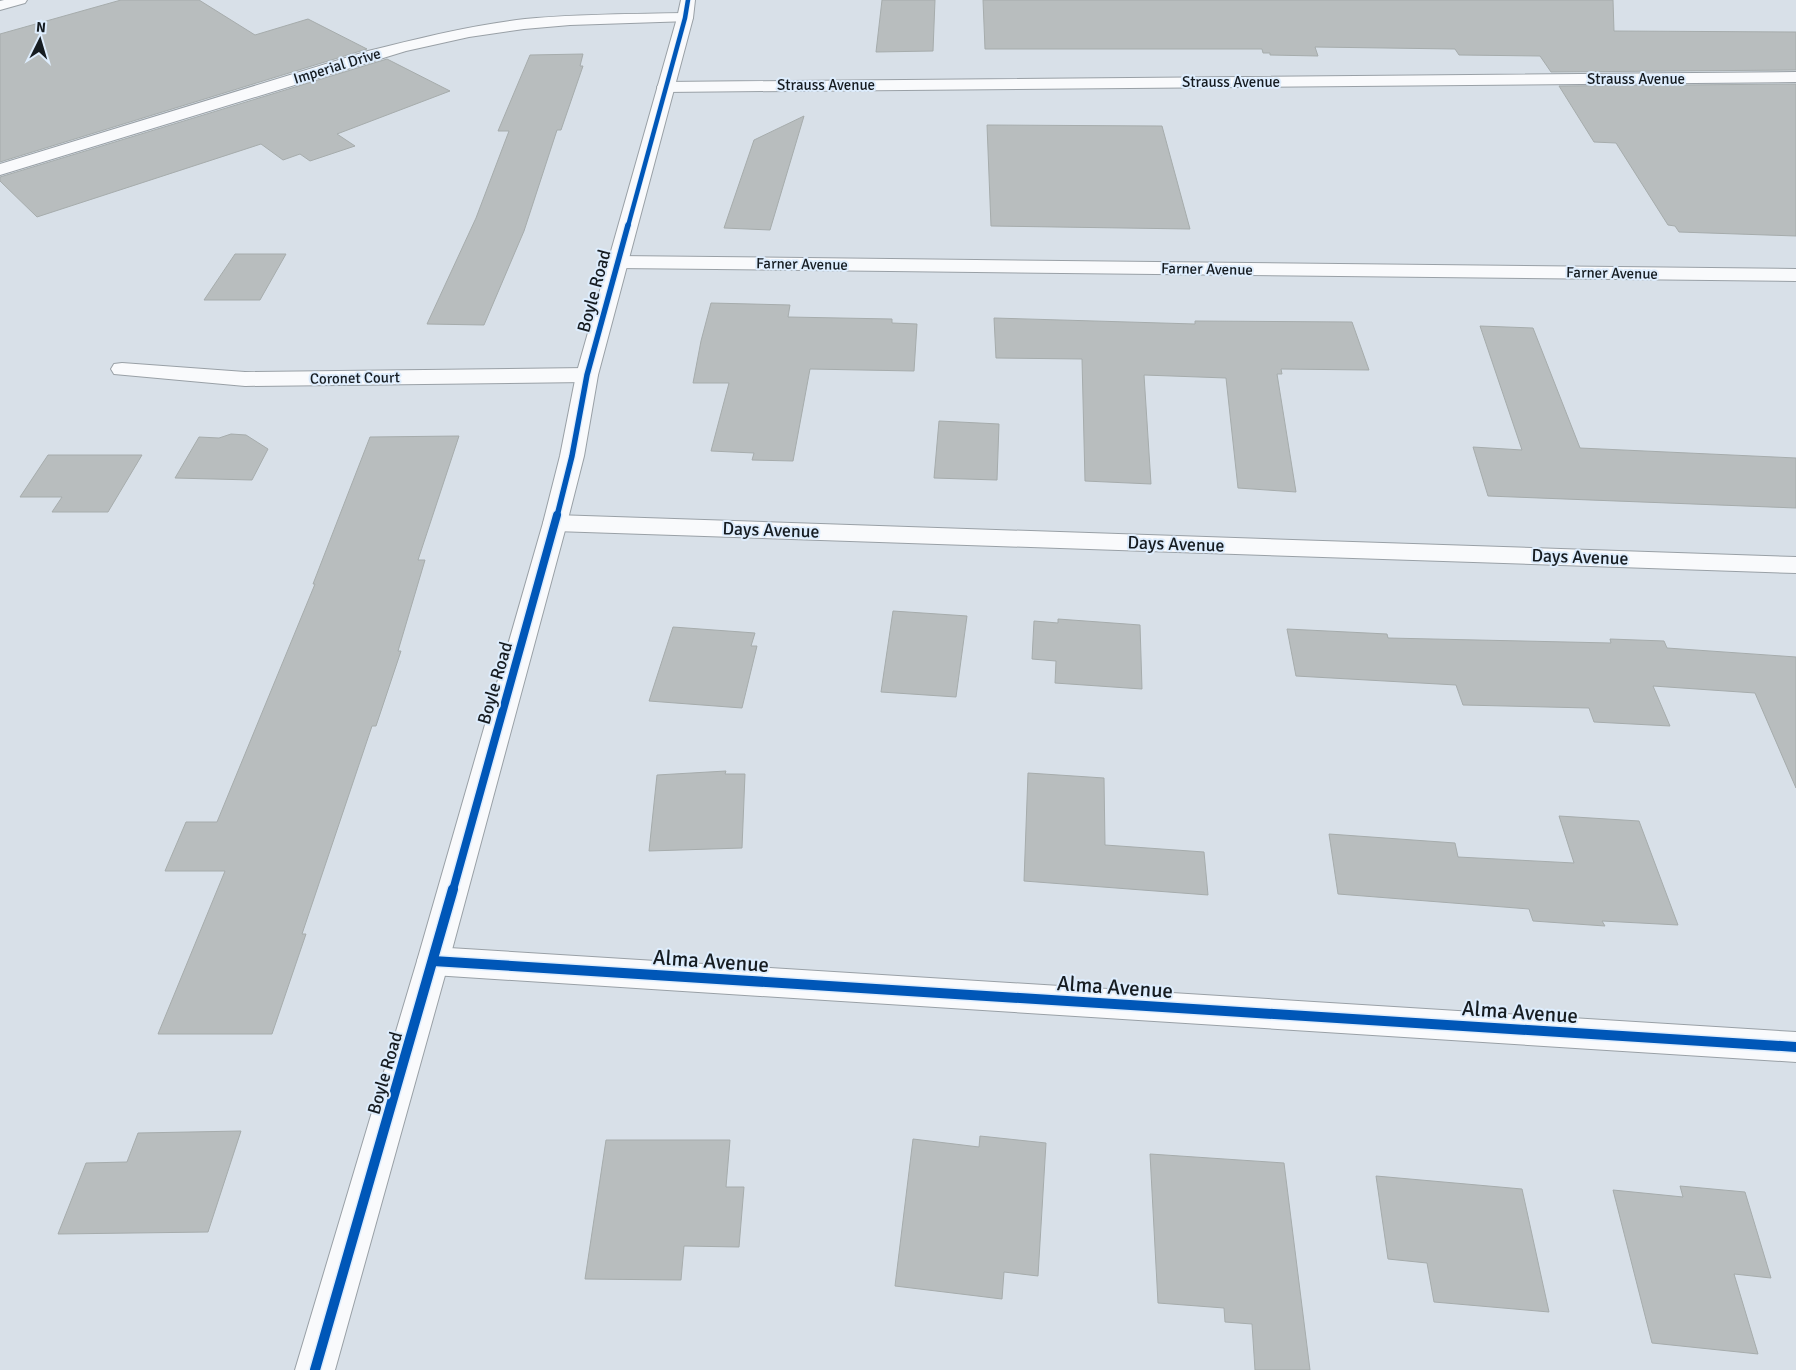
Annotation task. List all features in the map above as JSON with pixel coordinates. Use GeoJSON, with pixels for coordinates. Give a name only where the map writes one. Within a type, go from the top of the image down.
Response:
{"type":"FeatureCollection","features":[{"type":"Feature","properties":{"kind":"street"},"geometry":{"type":"LineString","coordinates":[[0,6],[20,0]]}},
{"type":"Feature","properties":{"kind":"street","name":"Boyle Road"},"geometry":{"type":"LineString","coordinates":[[315,1370],[433,961],[555,523],[572,456],[587,375],[685,18],[688,0]]}},
{"type":"Feature","properties":{"kind":"street","name":"Imperial Drive"},"geometry":{"type":"LineString","coordinates":[[0,170],[374,54],[430,40],[502,27],[565,21],[685,18]]}},
{"type":"Feature","properties":{"kind":"street","name":"Strauss Avenue"},"geometry":{"type":"LineString","coordinates":[[665,87],[1796,77]]}},
{"type":"Feature","properties":{"kind":"street","name":"Farner Avenue"},"geometry":{"type":"LineString","coordinates":[[617,262],[1796,275]]}},
{"type":"Feature","properties":{"kind":"street","name":"Coronet Court"},"geometry":{"type":"LineString","coordinates":[[122,369],[245,379],[587,375]]}},
{"type":"Feature","properties":{"kind":"street","name":"Days Avenue"},"geometry":{"type":"LineString","coordinates":[[555,523],[1796,565]]}},
{"type":"Feature","properties":{"kind":"street","name":"Alma Avenue"},"geometry":{"type":"LineString","coordinates":[[433,961],[1796,1047]]}},
{"type":"Feature","properties":{"kind":"building"},"geometry":{"type":"Polygon","coordinates":[[[121,0],[199,0],[255,35],[308,19],[367,49],[0,162],[0,34],[121,0]]]}},
{"type":"Feature","properties":{"kind":"building"},"geometry":{"type":"Polygon","coordinates":[[[882,0],[935,0],[933,51],[876,52],[882,0]]]}},
{"type":"Feature","properties":{"kind":"building"},"geometry":{"type":"Polygon","coordinates":[[[983,0],[1613,0],[1614,31],[1796,32],[1796,70],[1551,72],[1540,56],[1459,55],[1455,49],[1315,47],[1318,56],[1270,55],[1270,53],[1263,53],[1262,49],[985,49],[983,0]]]}},
{"type":"Feature","properties":{"kind":"building"},"geometry":{"type":"Polygon","coordinates":[[[583,54],[580,66],[583,66],[561,130],[557,130],[524,231],[484,325],[427,324],[476,218],[509,131],[498,131],[530,55],[583,54]]]}},
{"type":"Feature","properties":{"kind":"building"},"geometry":{"type":"Polygon","coordinates":[[[387,59],[450,91],[337,134],[355,146],[310,161],[300,154],[283,160],[261,144],[37,217],[0,181],[0,177],[387,59]]]}},
{"type":"Feature","properties":{"kind":"building"},"geometry":{"type":"Polygon","coordinates":[[[1796,84],[1796,236],[1679,232],[1675,226],[1668,225],[1616,143],[1594,142],[1559,86],[1796,84]]]}},
{"type":"Feature","properties":{"kind":"building"},"geometry":{"type":"Polygon","coordinates":[[[804,116],[770,230],[724,228],[754,140],[804,116]]]}},
{"type":"Feature","properties":{"kind":"building"},"geometry":{"type":"Polygon","coordinates":[[[987,125],[1162,126],[1190,229],[991,226],[987,125]]]}},
{"type":"Feature","properties":{"kind":"building"},"geometry":{"type":"Polygon","coordinates":[[[235,254],[286,254],[260,300],[204,300],[235,254]]]}},
{"type":"Feature","properties":{"kind":"building"},"geometry":{"type":"Polygon","coordinates":[[[711,303],[790,305],[788,317],[892,319],[892,323],[917,324],[914,371],[810,369],[793,461],[752,460],[754,453],[711,451],[729,383],[693,383],[711,303]]]}},
{"type":"Feature","properties":{"kind":"building"},"geometry":{"type":"Polygon","coordinates":[[[994,318],[1195,324],[1195,321],[1352,322],[1369,370],[1281,369],[1282,374],[1277,374],[1296,492],[1238,488],[1226,378],[1144,375],[1151,484],[1085,481],[1082,359],[996,358],[994,318]]]}},
{"type":"Feature","properties":{"kind":"building"},"geometry":{"type":"Polygon","coordinates":[[[1480,326],[1533,328],[1580,448],[1796,458],[1796,508],[1488,496],[1473,447],[1522,450],[1480,326]]]}},
{"type":"Feature","properties":{"kind":"building"},"geometry":{"type":"Polygon","coordinates":[[[939,421],[999,424],[997,480],[934,478],[939,421]]]}},
{"type":"Feature","properties":{"kind":"building"},"geometry":{"type":"Polygon","coordinates":[[[231,434],[246,435],[268,449],[252,480],[175,478],[199,437],[219,438],[231,434]]]}},
{"type":"Feature","properties":{"kind":"building"},"geometry":{"type":"Polygon","coordinates":[[[459,436],[418,560],[425,560],[398,651],[401,651],[376,726],[372,726],[302,934],[306,934],[272,1034],[158,1034],[225,871],[165,871],[186,822],[217,822],[315,584],[313,584],[370,437],[459,436]]]}},
{"type":"Feature","properties":{"kind":"building"},"geometry":{"type":"Polygon","coordinates":[[[48,455],[142,455],[108,512],[52,512],[62,497],[20,497],[48,455]]]}},
{"type":"Feature","properties":{"kind":"building"},"geometry":{"type":"Polygon","coordinates":[[[893,611],[967,616],[956,697],[881,692],[893,611]]]}},
{"type":"Feature","properties":{"kind":"building"},"geometry":{"type":"Polygon","coordinates":[[[1058,619],[1140,625],[1142,689],[1055,683],[1056,661],[1032,659],[1034,621],[1058,623],[1058,619]]]}},
{"type":"Feature","properties":{"kind":"building"},"geometry":{"type":"Polygon","coordinates":[[[673,627],[755,633],[751,646],[757,646],[742,708],[649,701],[673,627]]]}},
{"type":"Feature","properties":{"kind":"building"},"geometry":{"type":"Polygon","coordinates":[[[1287,629],[1387,634],[1388,638],[1611,643],[1610,639],[1664,641],[1667,648],[1796,657],[1796,788],[1755,693],[1653,686],[1670,726],[1594,722],[1589,708],[1463,705],[1456,685],[1296,676],[1287,629]]]}},
{"type":"Feature","properties":{"kind":"building"},"geometry":{"type":"Polygon","coordinates":[[[726,771],[725,774],[745,774],[742,848],[649,851],[657,775],[726,771]]]}},
{"type":"Feature","properties":{"kind":"building"},"geometry":{"type":"Polygon","coordinates":[[[1028,773],[1104,778],[1105,845],[1204,852],[1208,895],[1024,881],[1028,773]]]}},
{"type":"Feature","properties":{"kind":"building"},"geometry":{"type":"Polygon","coordinates":[[[1559,816],[1639,821],[1678,925],[1602,921],[1605,926],[1533,921],[1529,909],[1338,894],[1329,834],[1455,843],[1458,857],[1574,863],[1559,816]]]}},
{"type":"Feature","properties":{"kind":"building"},"geometry":{"type":"Polygon","coordinates":[[[241,1131],[208,1232],[58,1234],[86,1163],[127,1162],[138,1133],[241,1131]]]}},
{"type":"Feature","properties":{"kind":"building"},"geometry":{"type":"Polygon","coordinates":[[[980,1136],[1046,1143],[1038,1276],[1004,1272],[1002,1299],[895,1286],[913,1139],[979,1147],[980,1136]]]}},
{"type":"Feature","properties":{"kind":"building"},"geometry":{"type":"Polygon","coordinates":[[[606,1140],[730,1140],[726,1187],[744,1187],[739,1247],[684,1246],[681,1280],[585,1279],[606,1140]]]}},
{"type":"Feature","properties":{"kind":"building"},"geometry":{"type":"Polygon","coordinates":[[[1150,1154],[1284,1163],[1310,1370],[1255,1370],[1252,1324],[1225,1322],[1224,1308],[1158,1303],[1150,1154]]]}},
{"type":"Feature","properties":{"kind":"building"},"geometry":{"type":"Polygon","coordinates":[[[1376,1176],[1522,1189],[1549,1312],[1434,1302],[1427,1263],[1388,1259],[1376,1176]]]}},
{"type":"Feature","properties":{"kind":"building"},"geometry":{"type":"Polygon","coordinates":[[[1680,1186],[1745,1192],[1771,1278],[1734,1274],[1758,1354],[1652,1343],[1613,1190],[1683,1197],[1680,1186]]]}},
{"type":"Feature","properties":{"kind":"cycle path"},"geometry":{"type":"LineString","coordinates":[[315,1370],[433,961],[555,523],[572,456],[587,375],[685,18],[688,0]]}},
{"type":"Feature","properties":{"kind":"cycle path"},"geometry":{"type":"LineString","coordinates":[[433,961],[1796,1047]]}}]}
